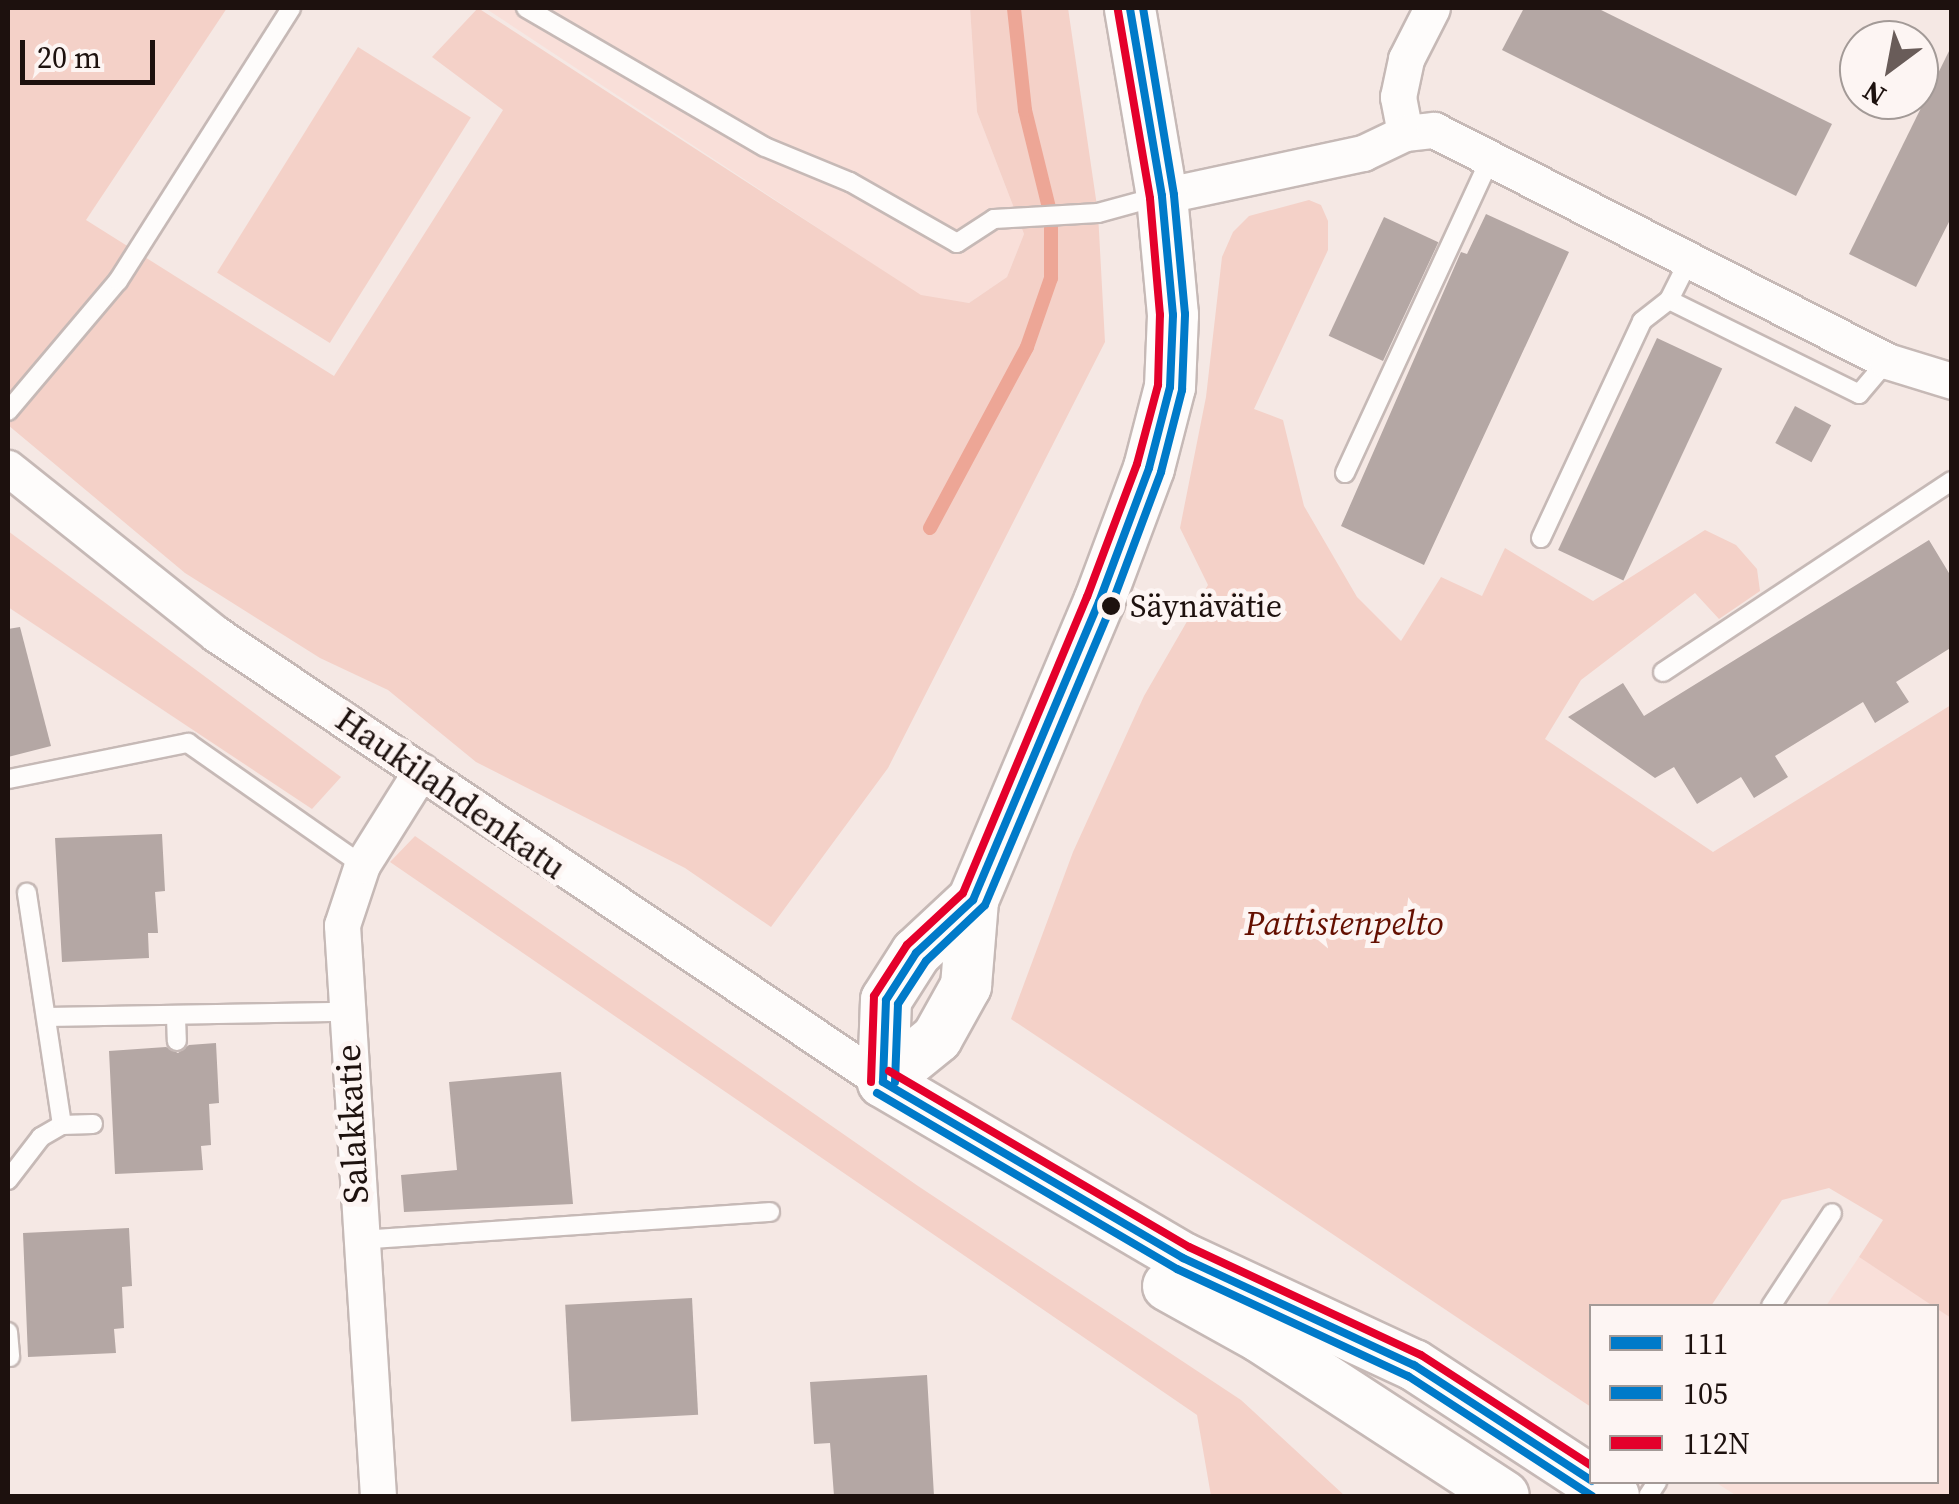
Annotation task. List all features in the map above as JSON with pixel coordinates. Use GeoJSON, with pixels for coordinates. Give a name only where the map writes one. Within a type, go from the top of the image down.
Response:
{"type":"FeatureCollection","features":[{"type":"Feature","properties":{"kind":"main road"},"geometry":{"type":"LineString","coordinates":[[896,1091],[937,1038],[966,986],[974,900],[1099,602],[1162,420],[1173,315],[1162,196],[1130,8]]}},
{"type":"Feature","properties":{"kind":"main road","name":"Haukilahdenkatu"},"geometry":{"type":"LineString","coordinates":[[896,1091],[1063,1222],[1260,1337],[1504,1496]]}},
{"type":"Feature","properties":{"kind":"main road","name":"Haukilahdenkatu"},"geometry":{"type":"LineString","coordinates":[[896,1091],[1184,1258],[1414,1364],[1589,1480]]}},
{"type":"Feature","properties":{"kind":"street"},"geometry":{"type":"LineString","coordinates":[[1404,133],[1398,98],[1406,59],[1432,8]]}},
{"type":"Feature","properties":{"kind":"street"},"geometry":{"type":"LineString","coordinates":[[1162,196],[1364,153],[1404,133],[1434,130],[1887,361],[1952,381]]}},
{"type":"Feature","properties":{"kind":"street","name":"Haukilahdenkatu"},"geometry":{"type":"LineString","coordinates":[[8,468],[216,634],[896,1091]]}},
{"type":"Feature","properties":{"kind":"street","name":"Salakkatie"},"geometry":{"type":"LineString","coordinates":[[378,1496],[342,925],[362,865],[422,771]]}},
{"type":"Feature","properties":{"kind":"lane"},"geometry":{"type":"LineString","coordinates":[[8,411],[118,282],[291,8]]}},
{"type":"Feature","properties":{"kind":"lane"},"geometry":{"type":"LineString","coordinates":[[526,8],[766,147],[850,182],[957,243],[994,219],[1098,213],[1162,196]]}},
{"type":"Feature","properties":{"kind":"lane"},"geometry":{"type":"LineString","coordinates":[[1345,473],[1490,159]]}},
{"type":"Feature","properties":{"kind":"lane"},"geometry":{"type":"LineString","coordinates":[[1541,538],[1642,321],[1669,300],[1688,262]]}},
{"type":"Feature","properties":{"kind":"lane"},"geometry":{"type":"LineString","coordinates":[[1669,300],[1859,394],[1887,361]]}},
{"type":"Feature","properties":{"kind":"lane"},"geometry":{"type":"LineString","coordinates":[[1662,672],[1952,480]]}},
{"type":"Feature","properties":{"kind":"lane"},"geometry":{"type":"LineString","coordinates":[[9,780],[188,743],[362,865]]}},
{"type":"Feature","properties":{"kind":"lane"},"geometry":{"type":"LineString","coordinates":[[27,893],[62,1125]]}},
{"type":"Feature","properties":{"kind":"lane"},"geometry":{"type":"LineString","coordinates":[[46,1017],[345,1012]]}},
{"type":"Feature","properties":{"kind":"lane"},"geometry":{"type":"LineString","coordinates":[[176,1017],[177,1041]]}},
{"type":"Feature","properties":{"kind":"lane"},"geometry":{"type":"LineString","coordinates":[[8,1180],[41,1138],[62,1125],[93,1124]]}},
{"type":"Feature","properties":{"kind":"lane"},"geometry":{"type":"LineString","coordinates":[[359,1240],[770,1212]]}},
{"type":"Feature","properties":{"kind":"lane"},"geometry":{"type":"LineString","coordinates":[[1772,1304],[1832,1214]]}},
{"type":"Feature","properties":{"kind":"lane"},"geometry":{"type":"LineString","coordinates":[[8,1332],[10,1357]]}},
{"type":"Feature","properties":{"kind":"shaded area"},"geometry":{"type":"Polygon","coordinates":[[[485,8],[970,8],[977,112],[1024,234],[1007,277],[969,303],[921,296],[485,8]]]}},
{"type":"Feature","properties":{"kind":"shaded area"},"geometry":{"type":"Polygon","coordinates":[[[1859,1257],[1931,1304],[1827,1304],[1859,1257]]]}},
{"type":"Feature","properties":{"kind":"shaded area"},"geometry":{"type":"Polygon","coordinates":[[[1939,1309],[1951,1318],[1951,1496],[1737,1496],[1718,1484],[1939,1484],[1939,1309]]]}},
{"type":"Feature","properties":{"kind":"green space"},"geometry":{"type":"Polygon","coordinates":[[[8,8],[227,8],[86,220],[334,376],[503,110],[432,57],[478,8],[921,295],[969,303],[1007,277],[1024,234],[977,112],[970,8],[1068,8],[1098,213],[1105,342],[888,768],[771,927],[685,868],[476,762],[388,690],[320,658],[185,573],[8,425],[8,8]]]}},
{"type":"Feature","properties":{"kind":"green space"},"geometry":{"type":"Polygon","coordinates":[[[358,47],[471,117],[330,343],[217,273],[358,47]]]}},
{"type":"Feature","properties":{"kind":"green space","name":"Pattistenpelto"},"geometry":{"type":"Polygon","coordinates":[[[1309,200],[1321,205],[1328,221],[1328,250],[1254,409],[1283,420],[1304,506],[1357,597],[1401,641],[1441,577],[1482,596],[1505,548],[1593,601],[1705,530],[1736,545],[1757,569],[1760,591],[1719,619],[1695,593],[1581,680],[1545,739],[1713,852],[1951,705],[1951,1318],[1939,1310],[1939,1304],[1930,1304],[1859,1257],[1883,1220],[1829,1188],[1782,1200],[1712,1304],[1589,1304],[1589,1406],[1011,1019],[1073,852],[1144,696],[1208,585],[1180,528],[1206,397],[1222,257],[1233,232],[1249,216],[1309,200]]]}},
{"type":"Feature","properties":{"kind":"green space"},"geometry":{"type":"Polygon","coordinates":[[[8,531],[341,777],[312,809],[8,607],[8,531]]]}},
{"type":"Feature","properties":{"kind":"green space"},"geometry":{"type":"Polygon","coordinates":[[[415,836],[918,1186],[1241,1400],[1345,1496],[1211,1496],[1197,1415],[390,862],[415,836]]]}},
{"type":"Feature","properties":{"kind":"building"},"geometry":{"type":"Polygon","coordinates":[[[1524,8],[1597,8],[1832,124],[1796,196],[1502,50],[1524,8]]]}},
{"type":"Feature","properties":{"kind":"building"},"geometry":{"type":"Polygon","coordinates":[[[1952,45],[1952,216],[1916,287],[1849,254],[1915,120],[1939,120],[1939,71],[1952,45]]]}},
{"type":"Feature","properties":{"kind":"building"},"geometry":{"type":"Polygon","coordinates":[[[1486,214],[1569,252],[1424,565],[1341,526],[1461,252],[1467,254],[1486,214]]]}},
{"type":"Feature","properties":{"kind":"building"},"geometry":{"type":"Polygon","coordinates":[[[1384,217],[1438,242],[1383,361],[1329,336],[1384,217]]]}},
{"type":"Feature","properties":{"kind":"building"},"geometry":{"type":"Polygon","coordinates":[[[1657,338],[1722,368],[1623,581],[1558,550],[1657,338]]]}},
{"type":"Feature","properties":{"kind":"building"},"geometry":{"type":"Polygon","coordinates":[[[1795,406],[1831,425],[1811,462],[1775,443],[1795,406]]]}},
{"type":"Feature","properties":{"kind":"building"},"geometry":{"type":"Polygon","coordinates":[[[1929,540],[1952,578],[1952,647],[1896,682],[1909,702],[1875,723],[1863,702],[1775,756],[1788,777],[1754,798],[1741,777],[1697,804],[1674,767],[1655,778],[1568,717],[1623,683],[1644,716],[1929,540]]]}},
{"type":"Feature","properties":{"kind":"building"},"geometry":{"type":"Polygon","coordinates":[[[20,627],[51,746],[8,757],[8,629],[20,627]]]}},
{"type":"Feature","properties":{"kind":"building"},"geometry":{"type":"Polygon","coordinates":[[[162,834],[165,891],[155,892],[158,933],[148,933],[149,958],[62,962],[55,838],[162,834]]]}},
{"type":"Feature","properties":{"kind":"building"},"geometry":{"type":"Polygon","coordinates":[[[216,1043],[219,1103],[209,1104],[211,1145],[201,1146],[203,1170],[115,1174],[109,1051],[166,1047],[178,1053],[189,1045],[216,1043]]]}},
{"type":"Feature","properties":{"kind":"building"},"geometry":{"type":"Polygon","coordinates":[[[561,1072],[573,1204],[404,1212],[401,1175],[457,1170],[449,1082],[561,1072]]]}},
{"type":"Feature","properties":{"kind":"building"},"geometry":{"type":"Polygon","coordinates":[[[129,1228],[132,1286],[122,1287],[124,1328],[114,1329],[116,1353],[28,1357],[23,1233],[129,1228]]]}},
{"type":"Feature","properties":{"kind":"building"},"geometry":{"type":"Polygon","coordinates":[[[692,1298],[698,1415],[571,1421],[565,1305],[692,1298]]]}},
{"type":"Feature","properties":{"kind":"building"},"geometry":{"type":"Polygon","coordinates":[[[927,1375],[934,1496],[834,1496],[830,1443],[814,1444],[810,1382],[927,1375]]]}},
{"type":"Feature","properties":{"kind":"waterway"},"geometry":{"type":"LineString","coordinates":[[930,528],[1027,347],[1051,278],[1051,216],[1025,110],[1014,8]]}},
{"type":"Feature","properties":{"kind":"transit line","name":"111"},"geometry":{"type":"LineString","coordinates":[[883,1082],[886,1000],[916,953],[973,900],[1099,602],[1149,468],[1170,387],[1173,315],[1162,196],[1130,8]]}},
{"type":"Feature","properties":{"kind":"transit line","name":"105"},"geometry":{"type":"LineString","coordinates":[[895,1082],[898,1004],[926,961],[985,905],[1111,606],[1161,472],[1182,390],[1185,314],[1174,195],[1143,8]]}},
{"type":"Feature","properties":{"kind":"transit line","name":"112N"},"geometry":{"type":"LineString","coordinates":[[871,1082],[874,996],[907,945],[963,893],[1087,597],[1137,464],[1158,385],[1160,315],[1150,198],[1118,10]]}},
{"type":"Feature","properties":{"kind":"transit line","name":"112N"},"geometry":{"type":"LineString","coordinates":[[889,1071],[1189,1247],[1421,1355],[1589,1464]]}},
{"type":"Feature","properties":{"kind":"transit line","name":"111"},"geometry":{"type":"LineString","coordinates":[[883,1082],[1183,1258],[1414,1365],[1589,1479]]}},
{"type":"Feature","properties":{"kind":"transit line","name":"105"},"geometry":{"type":"LineString","coordinates":[[877,1093],[1177,1269],[1408,1376],[1592,1496]]}},
{"type":"Feature","properties":{"kind":"place","name":"Säynävätie"},"geometry":{"type":"Point","coordinates":[1111,606]}}]}
